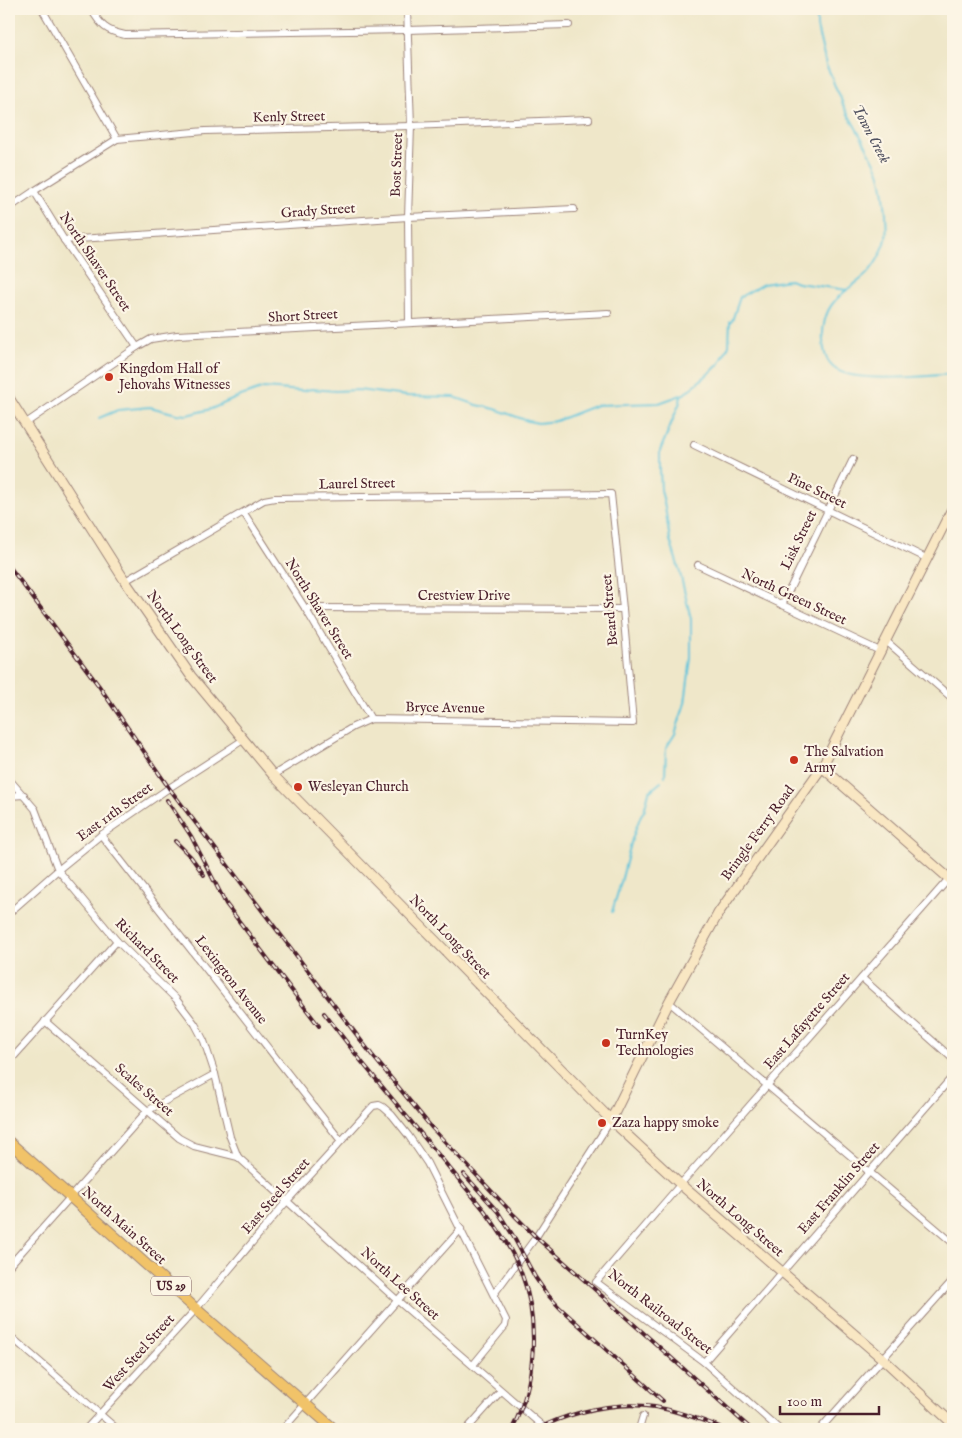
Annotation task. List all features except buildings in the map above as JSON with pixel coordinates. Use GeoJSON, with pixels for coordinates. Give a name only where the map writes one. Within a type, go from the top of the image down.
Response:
{"type":"FeatureCollection","features":[{"type":"Feature","properties":{"kind":"main road","name":"North Main Street"},"geometry":{"type":"LineString","coordinates":[[9,1142],[334,1429]]}},
{"type":"Feature","properties":{"kind":"street"},"geometry":{"type":"LineString","coordinates":[[42,9],[117,139]]}},
{"type":"Feature","properties":{"kind":"street"},"geometry":{"type":"LineString","coordinates":[[91,9],[104,28],[125,35],[569,25]]}},
{"type":"Feature","properties":{"kind":"street","name":"Bost Street"},"geometry":{"type":"LineString","coordinates":[[407,9],[411,126],[408,217],[409,323]]}},
{"type":"Feature","properties":{"kind":"street","name":"Kenly Street"},"geometry":{"type":"LineString","coordinates":[[9,208],[117,139],[205,132],[589,119]]}},
{"type":"Feature","properties":{"kind":"street","name":"North Shaver Street"},"geometry":{"type":"LineString","coordinates":[[34,191],[64,240],[137,347]]}},
{"type":"Feature","properties":{"kind":"street","name":"Grady Street"},"geometry":{"type":"LineString","coordinates":[[64,240],[408,217],[574,209]]}},
{"type":"Feature","properties":{"kind":"street","name":"Short Street"},"geometry":{"type":"LineString","coordinates":[[26,423],[137,347],[151,340],[177,335],[608,313]]}},
{"type":"Feature","properties":{"kind":"street","name":"North Long Street"},"geometry":{"type":"LineString","coordinates":[[9,398],[125,581],[191,676],[272,775],[611,1120],[680,1184],[883,1359],[953,1424]]}},
{"type":"Feature","properties":{"kind":"street","name":"Pine Street"},"geometry":{"type":"LineString","coordinates":[[694,445],[928,559]]}},
{"type":"Feature","properties":{"kind":"street","name":"Lisk Street"},"geometry":{"type":"LineString","coordinates":[[782,605],[853,459]]}},
{"type":"Feature","properties":{"kind":"street","name":"Laurel Street"},"geometry":{"type":"LineString","coordinates":[[125,581],[264,500],[275,498],[611,494]]}},
{"type":"Feature","properties":{"kind":"street","name":"Beard Street"},"geometry":{"type":"LineString","coordinates":[[611,494],[633,724]]}},
{"type":"Feature","properties":{"kind":"street","name":"Bringle Ferry Road"},"geometry":{"type":"LineString","coordinates":[[611,1120],[669,1002],[719,912],[822,766],[953,507]]}},
{"type":"Feature","properties":{"kind":"street","name":"North Shaver Street"},"geometry":{"type":"LineString","coordinates":[[244,513],[371,719]]}},
{"type":"Feature","properties":{"kind":"street","name":"North Green Street"},"geometry":{"type":"LineString","coordinates":[[698,565],[880,651]]}},
{"type":"Feature","properties":{"kind":"street","name":"Crestview Drive"},"geometry":{"type":"LineString","coordinates":[[304,608],[623,609]]}},
{"type":"Feature","properties":{"kind":"street"},"geometry":{"type":"LineString","coordinates":[[886,641],[953,696]]}},
{"type":"Feature","properties":{"kind":"street","name":"Bryce Avenue"},"geometry":{"type":"LineString","coordinates":[[272,775],[353,727],[371,719],[633,724]]}},
{"type":"Feature","properties":{"kind":"street","name":"East 11th Street"},"geometry":{"type":"LineString","coordinates":[[9,913],[101,835],[243,740]]}},
{"type":"Feature","properties":{"kind":"street"},"geometry":{"type":"LineString","coordinates":[[822,766],[952,878]]}},
{"type":"Feature","properties":{"kind":"street","name":"Richard Street"},"geometry":{"type":"LineString","coordinates":[[9,779],[35,809],[58,870],[117,941],[184,1008],[204,1041],[230,1137],[238,1157]]}},
{"type":"Feature","properties":{"kind":"street"},"geometry":{"type":"LineString","coordinates":[[9,796],[24,795]]}},
{"type":"Feature","properties":{"kind":"street","name":"Lexington Avenue"},"geometry":{"type":"LineString","coordinates":[[101,835],[342,1141]]}},
{"type":"Feature","properties":{"kind":"street","name":"East Lafayette Street"},"geometry":{"type":"LineString","coordinates":[[680,1184],[952,878]]}},
{"type":"Feature","properties":{"kind":"street"},"geometry":{"type":"LineString","coordinates":[[9,1062],[117,941]]}},
{"type":"Feature","properties":{"kind":"street"},"geometry":{"type":"LineString","coordinates":[[862,978],[953,1060]]}},
{"type":"Feature","properties":{"kind":"street"},"geometry":{"type":"LineString","coordinates":[[669,1002],[953,1243]]}},
{"type":"Feature","properties":{"kind":"street","name":"Scales Street"},"geometry":{"type":"LineString","coordinates":[[45,1021],[179,1138],[194,1146],[238,1157]]}},
{"type":"Feature","properties":{"kind":"street"},"geometry":{"type":"LineString","coordinates":[[9,1266],[147,1111],[214,1074]]}},
{"type":"Feature","properties":{"kind":"street","name":"East Franklin Street"},"geometry":{"type":"LineString","coordinates":[[704,1362],[953,1076]]}},
{"type":"Feature","properties":{"kind":"street","name":"East Steel Street"},"geometry":{"type":"LineString","coordinates":[[196,1309],[287,1201],[373,1106],[379,1105],[388,1111],[408,1135],[427,1163],[461,1229]]}},
{"type":"Feature","properties":{"kind":"street"},"geometry":{"type":"LineString","coordinates":[[494,1294],[549,1219],[611,1120]]}},
{"type":"Feature","properties":{"kind":"street","name":"North Lee Street"},"geometry":{"type":"LineString","coordinates":[[238,1157],[398,1301],[546,1429]]}},
{"type":"Feature","properties":{"kind":"street","name":"North Railroad Street"},"geometry":{"type":"LineString","coordinates":[[680,1184],[596,1282],[704,1362],[779,1429]]}},
{"type":"Feature","properties":{"kind":"street"},"geometry":{"type":"LineString","coordinates":[[283,1429],[461,1229],[506,1320],[505,1326],[473,1365]]}},
{"type":"Feature","properties":{"kind":"street"},"geometry":{"type":"LineString","coordinates":[[820,1429],[953,1280]]}},
{"type":"Feature","properties":{"kind":"street","name":"West Steel Street"},"geometry":{"type":"LineString","coordinates":[[86,1429],[196,1309]]}},
{"type":"Feature","properties":{"kind":"street"},"geometry":{"type":"LineString","coordinates":[[9,1335],[117,1429]]}},
{"type":"Feature","properties":{"kind":"street"},"geometry":{"type":"LineString","coordinates":[[467,1429],[501,1391]]}},
{"type":"Feature","properties":{"kind":"street"},"geometry":{"type":"LineString","coordinates":[[639,1429],[644,1416]]}},
{"type":"Feature","properties":{"kind":"waterway","name":"Town Creek"},"geometry":{"type":"LineString","coordinates":[[815,9],[817,27],[826,65],[843,105],[881,177],[887,228],[885,243],[872,268],[840,296],[828,310],[823,331],[826,355],[834,368],[857,376],[891,378],[953,374]]}},
{"type":"Feature","properties":{"kind":"waterway"},"geometry":{"type":"LineString","coordinates":[[99,418],[118,410],[150,407],[187,415],[211,409],[264,388],[303,391],[311,389],[358,390],[407,396],[454,397],[528,421],[538,423],[556,421],[597,405],[659,403],[684,394],[720,363],[729,345],[730,322],[740,297],[763,284],[789,280],[847,290]]}},
{"type":"Feature","properties":{"kind":"waterway"},"geometry":{"type":"LineString","coordinates":[[665,776],[666,748],[675,734],[685,703],[691,658],[691,619],[670,540],[661,490],[660,470],[660,451],[681,396]]}},
{"type":"Feature","properties":{"kind":"waterway"},"geometry":{"type":"LineString","coordinates":[[612,912],[632,839],[644,811],[649,792],[661,782]]}},
{"type":"Feature","properties":{"kind":"railway"},"geometry":{"type":"LineString","coordinates":[[9,566],[99,686],[169,788],[372,1055],[432,1128],[536,1237],[751,1429]]}},
{"type":"Feature","properties":{"kind":"railway"},"geometry":{"type":"LineString","coordinates":[[167,800],[191,836],[226,904],[319,1026]]}},
{"type":"Feature","properties":{"kind":"railway"},"geometry":{"type":"LineString","coordinates":[[175,841],[191,857],[204,875]]}},
{"type":"Feature","properties":{"kind":"railway"},"geometry":{"type":"LineString","coordinates":[[324,1013],[361,1061],[484,1210],[514,1255],[527,1291],[531,1311],[533,1352],[526,1392],[512,1429]]}},
{"type":"Feature","properties":{"kind":"railway"},"geometry":{"type":"LineString","coordinates":[[464,1174],[498,1212],[546,1293],[560,1308],[663,1401]]}},
{"type":"Feature","properties":{"kind":"railway"},"geometry":{"type":"LineString","coordinates":[[538,1429],[582,1412],[621,1405],[638,1405],[671,1410],[725,1429]]}},
{"type":"Feature","properties":{"kind":"place","name":"Kingdom Hall of Jehovahs Witnesses"},"geometry":{"type":"Point","coordinates":[109,377]}},
{"type":"Feature","properties":{"kind":"place","name":"The Salvation Army"},"geometry":{"type":"Point","coordinates":[794,760]}},
{"type":"Feature","properties":{"kind":"place","name":"Wesleyan Church"},"geometry":{"type":"Point","coordinates":[298,787]}},
{"type":"Feature","properties":{"kind":"place","name":"TurnKey Technologies"},"geometry":{"type":"Point","coordinates":[606,1043]}},
{"type":"Feature","properties":{"kind":"place","name":"Zaza happy smoke"},"geometry":{"type":"Point","coordinates":[602,1123]}}]}
